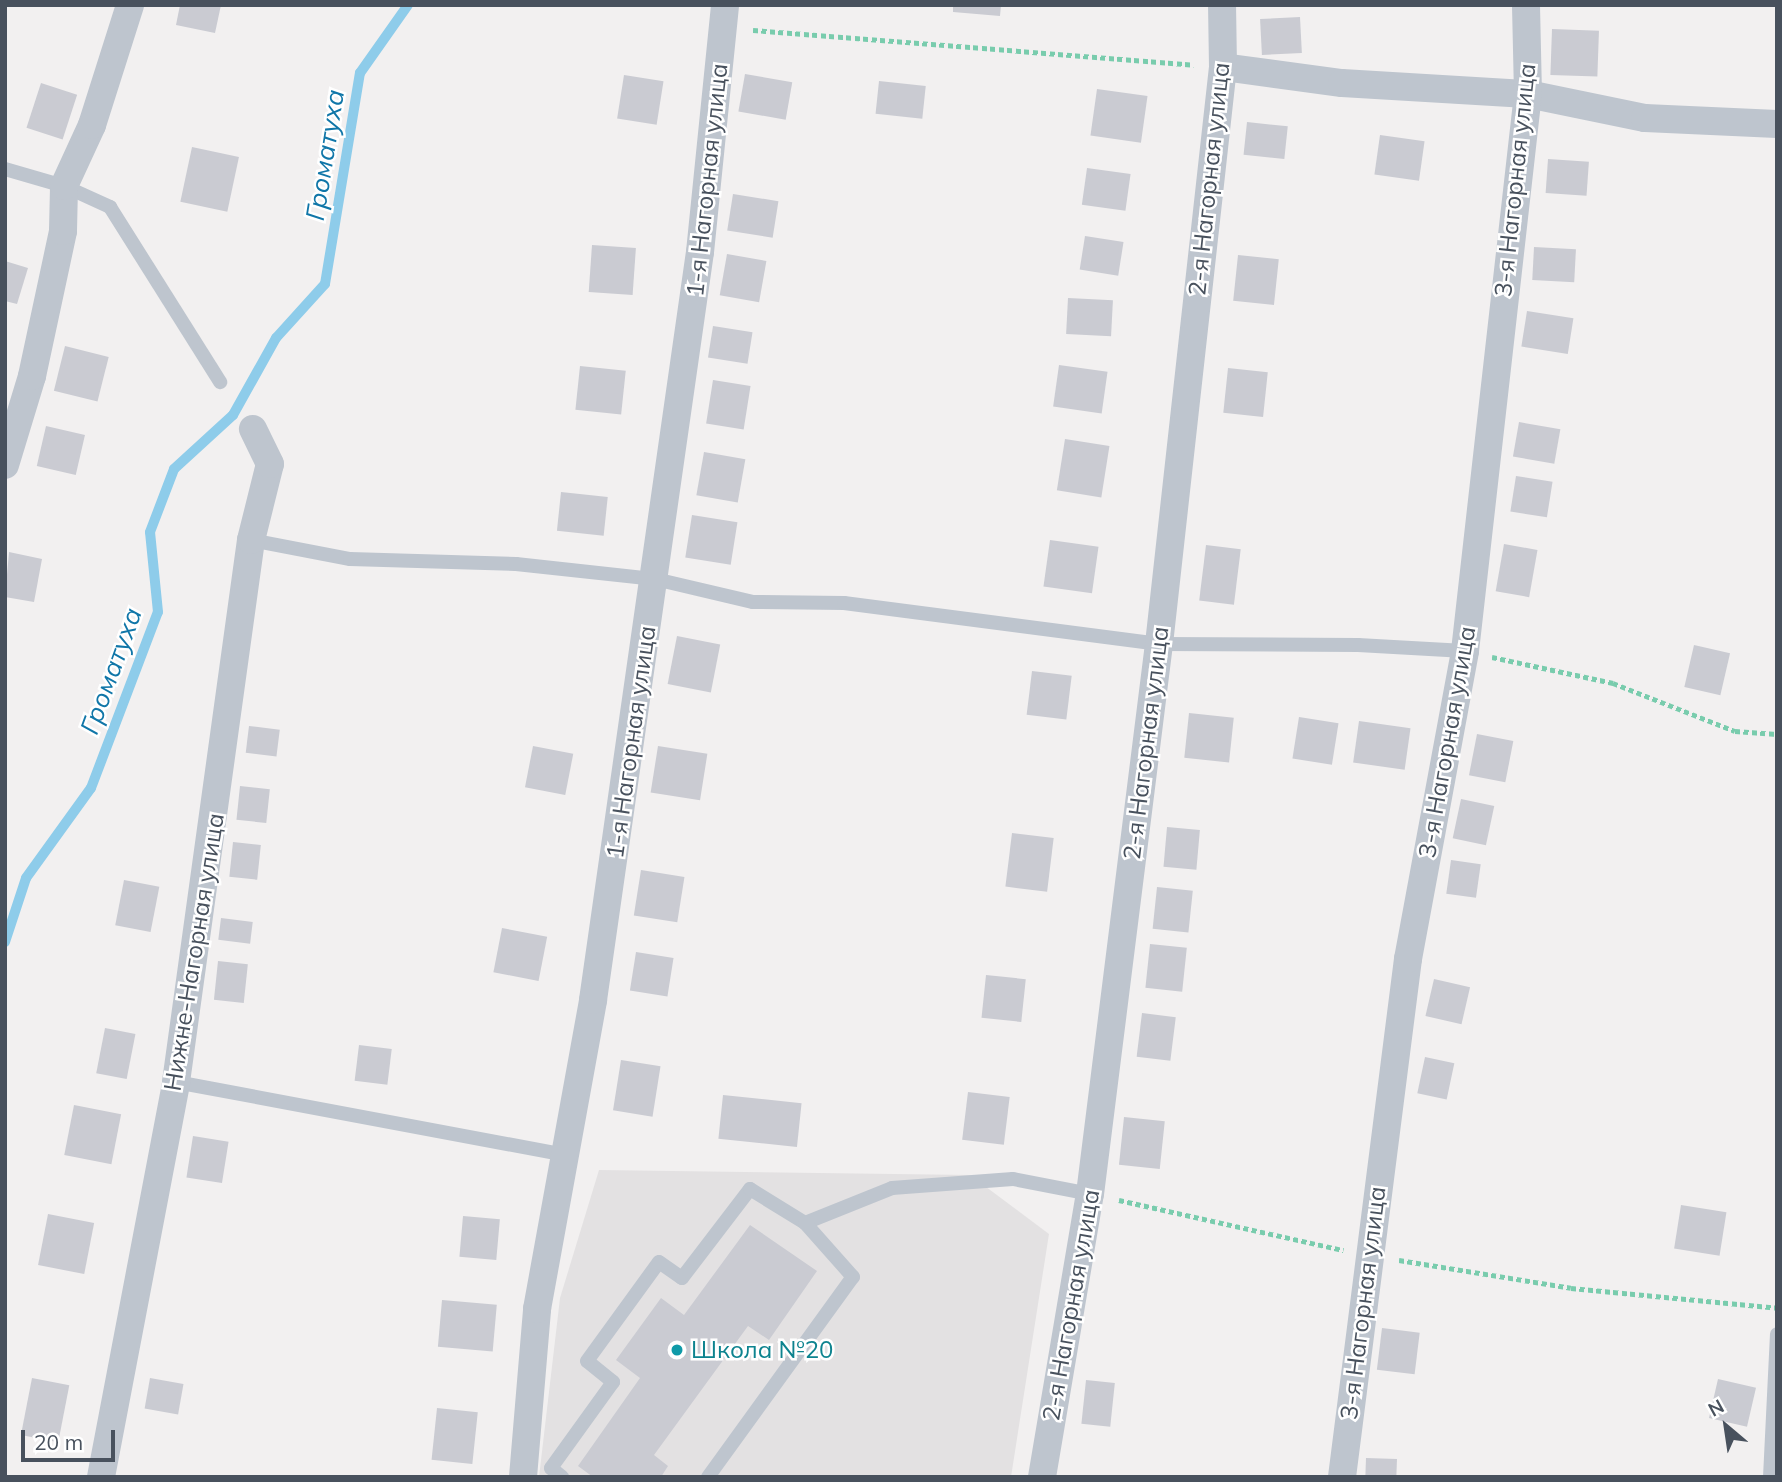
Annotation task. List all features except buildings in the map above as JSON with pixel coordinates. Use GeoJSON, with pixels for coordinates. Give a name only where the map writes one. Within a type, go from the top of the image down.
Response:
{"type":"FeatureCollection","features":[{"type":"Feature","properties":{"kind":"street"},"geometry":{"type":"LineString","coordinates":[[5,465],[32,376],[60,245],[64,186],[92,125],[130,5]]}},
{"type":"Feature","properties":{"kind":"street","name":"2-я Нагорная улица"},"geometry":{"type":"LineString","coordinates":[[1042,1477],[1090,1194],[1159,643],[1223,67],[1222,5]]}},
{"type":"Feature","properties":{"kind":"street","name":"3-я Нагорная улица"},"geometry":{"type":"LineString","coordinates":[[1342,1477],[1408,959],[1465,651],[1528,94],[1526,5]]}},
{"type":"Feature","properties":{"kind":"street","name":"1-я Нагорная улица"},"geometry":{"type":"LineString","coordinates":[[523,1477],[537,1309],[593,1000],[655,579],[700,251],[724,17]]}},
{"type":"Feature","properties":{"kind":"street"},"geometry":{"type":"LineString","coordinates":[[1223,67],[1342,83],[1528,94],[1645,118],[1777,124]]}},
{"type":"Feature","properties":{"kind":"street","name":"Нижне-Нагорная улица"},"geometry":{"type":"LineString","coordinates":[[101,1477],[176,1082],[251,540],[270,464],[253,429]]}},
{"type":"Feature","properties":{"kind":"lane"},"geometry":{"type":"LineString","coordinates":[[5,169],[64,186],[110,207],[220,382]]}},
{"type":"Feature","properties":{"kind":"lane"},"geometry":{"type":"LineString","coordinates":[[251,540],[350,559],[516,564],[655,579],[753,602],[844,603],[1159,643],[1465,651]]}},
{"type":"Feature","properties":{"kind":"lane"},"geometry":{"type":"LineString","coordinates":[[176,1082],[565,1155]]}},
{"type":"Feature","properties":{"kind":"lane"},"geometry":{"type":"LineString","coordinates":[[806,1223],[891,1188],[1013,1179],[1090,1194]]}},
{"type":"Feature","properties":{"kind":"lane"},"geometry":{"type":"LineString","coordinates":[[562,1477],[551,1468],[613,1382],[587,1361],[659,1262],[682,1278],[750,1189],[806,1223],[853,1277],[708,1477]]}},
{"type":"Feature","properties":{"kind":"lane"},"geometry":{"type":"LineString","coordinates":[[1770,1477],[1777,1334]]}},
{"type":"Feature","properties":{"kind":"path"},"geometry":{"type":"LineString","coordinates":[[724,17],[1223,67]]}},
{"type":"Feature","properties":{"kind":"path"},"geometry":{"type":"LineString","coordinates":[[1465,651],[1613,683],[1735,731],[1777,734]]}},
{"type":"Feature","properties":{"kind":"path"},"geometry":{"type":"LineString","coordinates":[[1090,1194],[1369,1255],[1571,1288],[1777,1308]]}},
{"type":"Feature","properties":{"kind":"shaded area"},"geometry":{"type":"Polygon","coordinates":[[[599,1170],[970,1175],[1049,1234],[1011,1477],[539,1477],[560,1298],[599,1170]]]}},
{"type":"Feature","properties":{"kind":"waterway","name":"Громатуха"},"geometry":{"type":"LineString","coordinates":[[5,942],[26,878],[91,788],[158,612],[150,532],[174,469],[233,415],[276,338],[325,284],[360,73],[408,5]]}},
{"type":"Feature","properties":{"kind":"place","name":"Школа №20"},"geometry":{"type":"Point","coordinates":[677,1350]}}]}
